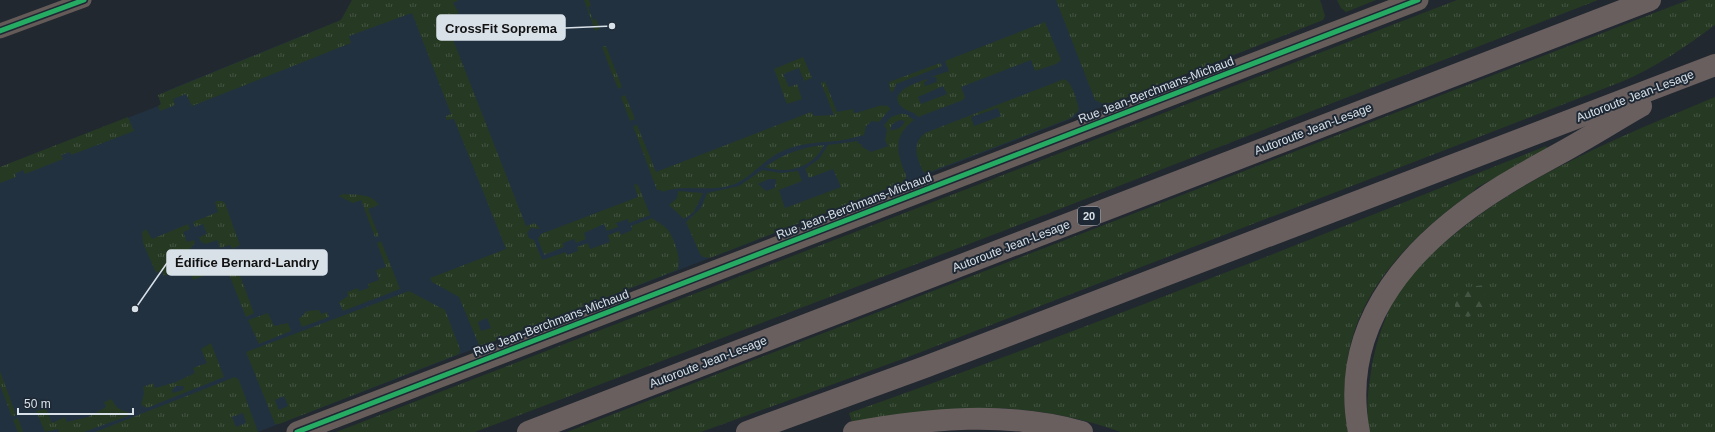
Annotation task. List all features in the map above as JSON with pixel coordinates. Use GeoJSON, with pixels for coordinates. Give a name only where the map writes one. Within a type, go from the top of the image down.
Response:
{"type":"FeatureCollection","features":[{"type":"Feature","properties":{"kind":"highway","name":"Autoroute Jean-Lesage"},"geometry":{"type":"LineString","coordinates":[[528,432],[1650,0]]}},
{"type":"Feature","properties":{"kind":"highway","name":"Autoroute Jean-Lesage"},"geometry":{"type":"LineString","coordinates":[[747,432],[940,362],[1706,69]]}},
{"type":"Feature","properties":{"kind":"highway"},"geometry":{"type":"LineString","coordinates":[[1359,432],[1356,393],[1358,366],[1363,341],[1372,318],[1386,292],[1412,258],[1447,225],[1491,193],[1706,69]]}},
{"type":"Feature","properties":{"kind":"highway"},"geometry":{"type":"LineString","coordinates":[[854,432],[913,423],[965,419],[1032,422],[1082,432]]}},
{"type":"Feature","properties":{"kind":"street"},"geometry":{"type":"LineString","coordinates":[[0,31],[84,0]]}},
{"type":"Feature","properties":{"kind":"street","name":"Rue Jean-Berchmans-Michaud"},"geometry":{"type":"LineString","coordinates":[[297,432],[1418,0]]}},
{"type":"Feature","properties":{"kind":"shaded area"},"geometry":{"type":"Polygon","coordinates":[[[404,0],[1087,0],[1115,102],[258,432],[0,432],[0,167],[161,105],[158,95],[176,87],[341,20],[404,0]]]}},
{"type":"Feature","properties":{"kind":"green space"},"geometry":{"type":"Polygon","coordinates":[[[352,0],[459,0],[453,3],[459,13],[445,19],[526,226],[535,223],[540,229],[531,228],[527,233],[529,238],[534,240],[542,260],[566,252],[567,255],[578,251],[577,247],[588,243],[590,249],[610,242],[608,235],[619,231],[621,235],[632,230],[631,226],[652,218],[666,228],[673,238],[679,262],[677,270],[482,346],[479,345],[459,297],[432,282],[430,278],[506,249],[454,119],[446,120],[446,116],[451,114],[412,13],[349,36],[351,43],[192,106],[186,94],[173,99],[175,105],[160,111],[158,106],[161,104],[158,95],[341,20],[352,0]],[[487,318],[478,322],[481,331],[491,328],[487,318]]]}},
{"type":"Feature","properties":{"kind":"green space"},"geometry":{"type":"Polygon","coordinates":[[[584,0],[589,0],[591,6],[588,7],[593,20],[596,19],[600,29],[595,31],[584,0]]]}},
{"type":"Feature","properties":{"kind":"green space"},"geometry":{"type":"Polygon","coordinates":[[[1056,0],[1320,0],[1325,16],[1323,20],[1115,102],[1103,104],[1095,100],[1056,0]]]}},
{"type":"Feature","properties":{"kind":"green space"},"geometry":{"type":"Polygon","coordinates":[[[1337,0],[1376,0],[1346,12],[1341,8],[1337,0]]]}},
{"type":"Feature","properties":{"kind":"green space"},"geometry":{"type":"Polygon","coordinates":[[[1457,0],[1598,0],[1003,231],[475,432],[336,432],[1457,0]]]}},
{"type":"Feature","properties":{"kind":"green space"},"geometry":{"type":"Polygon","coordinates":[[[1688,0],[1715,0],[1715,25],[1670,56],[1621,82],[908,357],[701,432],[567,432],[1688,0]]]}},
{"type":"Feature","properties":{"kind":"green space"},"geometry":{"type":"Polygon","coordinates":[[[1045,22],[1061,60],[1056,64],[1035,71],[1031,60],[961,87],[965,97],[963,100],[918,117],[903,108],[898,103],[897,98],[904,89],[927,79],[927,81],[924,82],[925,86],[937,82],[936,77],[931,77],[949,71],[945,61],[1045,22]],[[943,86],[918,97],[921,104],[947,94],[943,86]]]}},
{"type":"Feature","properties":{"kind":"green space"},"geometry":{"type":"Polygon","coordinates":[[[606,46],[622,87],[618,89],[602,47],[606,46]]]}},
{"type":"Feature","properties":{"kind":"green space"},"geometry":{"type":"Polygon","coordinates":[[[803,57],[812,78],[804,81],[799,68],[783,74],[789,87],[797,84],[802,99],[787,104],[774,69],[803,57]]]}},
{"type":"Feature","properties":{"kind":"green space"},"geometry":{"type":"Polygon","coordinates":[[[940,63],[942,66],[896,84],[894,90],[890,92],[889,82],[940,63]]]}},
{"type":"Feature","properties":{"kind":"green space"},"geometry":{"type":"Polygon","coordinates":[[[1064,79],[1072,88],[1079,110],[1071,118],[927,173],[923,172],[916,151],[918,142],[925,133],[1064,79]],[[998,108],[971,117],[974,126],[1001,116],[998,108]]]}},
{"type":"Feature","properties":{"kind":"green space"},"geometry":{"type":"Polygon","coordinates":[[[825,81],[837,112],[853,109],[854,113],[885,105],[890,109],[879,122],[872,121],[866,126],[864,135],[840,141],[805,144],[790,148],[775,155],[744,179],[732,185],[714,188],[679,188],[662,192],[661,190],[657,190],[633,126],[637,125],[656,172],[811,112],[814,116],[834,115],[821,83],[825,81]]]}},
{"type":"Feature","properties":{"kind":"green space"},"geometry":{"type":"Polygon","coordinates":[[[625,95],[635,119],[630,121],[621,97],[625,95]]]}},
{"type":"Feature","properties":{"kind":"green space"},"geometry":{"type":"Polygon","coordinates":[[[1715,97],[1715,432],[1370,432],[1367,410],[1368,394],[1378,339],[1386,317],[1401,287],[1424,261],[1450,238],[1480,215],[1511,194],[1544,175],[1645,126],[1715,97]]]}},
{"type":"Feature","properties":{"kind":"green space"},"geometry":{"type":"Polygon","coordinates":[[[906,114],[914,120],[902,132],[899,139],[898,146],[900,160],[906,175],[906,178],[902,183],[710,258],[703,257],[700,254],[686,222],[701,208],[707,193],[739,186],[762,170],[781,173],[798,171],[802,181],[779,190],[785,208],[841,187],[833,169],[809,178],[805,169],[819,159],[828,145],[858,141],[859,144],[862,144],[861,146],[871,152],[888,146],[885,140],[887,130],[884,125],[891,117],[906,114]],[[900,120],[892,124],[890,130],[901,127],[905,121],[900,120]],[[769,179],[758,184],[766,191],[775,188],[776,179],[769,179]]]}},
{"type":"Feature","properties":{"kind":"green space"},"geometry":{"type":"Polygon","coordinates":[[[128,117],[134,131],[71,155],[70,152],[61,155],[63,159],[25,174],[23,170],[15,174],[16,177],[0,183],[0,167],[128,117]]]}},
{"type":"Feature","properties":{"kind":"green space"},"geometry":{"type":"Polygon","coordinates":[[[824,145],[814,159],[799,167],[782,170],[765,167],[779,158],[793,152],[808,147],[824,145]]]}},
{"type":"Feature","properties":{"kind":"green space"},"geometry":{"type":"Polygon","coordinates":[[[1546,146],[1548,150],[1476,188],[1473,192],[1428,227],[1388,270],[1372,293],[1359,318],[1350,345],[1346,381],[1350,432],[1121,432],[1082,420],[1042,412],[1002,408],[962,409],[935,412],[853,425],[849,413],[1112,316],[1546,146]]]}},
{"type":"Feature","properties":{"kind":"green space"},"geometry":{"type":"Polygon","coordinates":[[[635,184],[638,185],[650,215],[629,223],[628,219],[616,223],[618,227],[607,231],[604,224],[584,233],[586,239],[576,243],[574,239],[563,243],[564,247],[544,255],[538,239],[541,234],[638,197],[635,184]]]}},
{"type":"Feature","properties":{"kind":"green space"},"geometry":{"type":"Polygon","coordinates":[[[678,191],[703,193],[694,212],[684,219],[669,205],[677,198],[678,191]]]}},
{"type":"Feature","properties":{"kind":"green space"},"geometry":{"type":"Polygon","coordinates":[[[343,194],[363,195],[376,201],[379,205],[368,209],[379,236],[375,237],[361,200],[353,203],[339,196],[343,194]]]}},
{"type":"Feature","properties":{"kind":"green space"},"geometry":{"type":"Polygon","coordinates":[[[216,201],[222,201],[225,203],[240,245],[232,249],[230,245],[220,248],[217,240],[206,244],[201,242],[199,237],[207,234],[203,224],[195,227],[193,222],[218,212],[215,203],[216,201]]]}},
{"type":"Feature","properties":{"kind":"green space"},"geometry":{"type":"Polygon","coordinates":[[[188,224],[190,229],[183,232],[187,242],[194,240],[195,243],[190,249],[183,253],[186,262],[178,265],[180,270],[164,276],[162,270],[156,273],[143,243],[142,232],[146,229],[152,239],[188,224]]]}},
{"type":"Feature","properties":{"kind":"green space"},"geometry":{"type":"Polygon","coordinates":[[[381,241],[400,289],[343,311],[339,302],[348,296],[347,292],[358,288],[359,291],[369,288],[368,284],[379,280],[376,270],[386,267],[377,243],[381,241]]]}},
{"type":"Feature","properties":{"kind":"green space"},"geometry":{"type":"Polygon","coordinates":[[[227,261],[229,265],[226,267],[193,280],[191,275],[200,272],[208,273],[215,267],[227,261]]]}},
{"type":"Feature","properties":{"kind":"green space"},"geometry":{"type":"Polygon","coordinates":[[[237,268],[254,313],[246,317],[228,272],[237,268]]]}},
{"type":"Feature","properties":{"kind":"green space"},"geometry":{"type":"Polygon","coordinates":[[[1484,285],[1484,306],[1479,312],[1468,317],[1455,313],[1455,298],[1469,287],[1484,285]]]}},
{"type":"Feature","properties":{"kind":"green space"},"geometry":{"type":"Polygon","coordinates":[[[409,291],[445,310],[460,349],[459,354],[279,424],[275,424],[246,352],[409,291]],[[284,396],[275,400],[279,410],[288,406],[284,396]]]}},
{"type":"Feature","properties":{"kind":"green space"},"geometry":{"type":"Polygon","coordinates":[[[319,310],[321,314],[327,312],[329,317],[302,327],[299,319],[307,311],[319,310]]]}},
{"type":"Feature","properties":{"kind":"green space"},"geometry":{"type":"Polygon","coordinates":[[[268,313],[274,326],[288,323],[291,331],[259,344],[248,320],[268,313]]]}},
{"type":"Feature","properties":{"kind":"green space"},"geometry":{"type":"Polygon","coordinates":[[[211,343],[224,377],[147,408],[141,405],[144,393],[143,387],[153,383],[155,388],[176,382],[195,373],[193,368],[207,363],[201,349],[211,343]],[[176,386],[172,390],[173,393],[183,390],[184,386],[176,386]]]}},
{"type":"Feature","properties":{"kind":"green space"},"geometry":{"type":"Polygon","coordinates":[[[0,371],[16,415],[12,417],[0,385],[0,371]]]}},
{"type":"Feature","properties":{"kind":"green space"},"geometry":{"type":"Polygon","coordinates":[[[235,377],[239,380],[258,432],[95,432],[235,377]],[[243,413],[232,417],[236,427],[246,423],[243,413]]]}},
{"type":"Feature","properties":{"kind":"green space"},"geometry":{"type":"Polygon","coordinates":[[[112,399],[118,408],[128,412],[128,416],[84,432],[59,432],[58,429],[45,432],[36,411],[46,408],[52,423],[65,417],[67,422],[88,417],[106,407],[104,402],[112,399]]]}},
{"type":"Feature","properties":{"kind":"green space"},"geometry":{"type":"Polygon","coordinates":[[[18,418],[23,432],[18,432],[13,420],[18,418]]]}},
{"type":"Feature","properties":{"kind":"cycle path"},"geometry":{"type":"LineString","coordinates":[[0,31],[84,0]]}},
{"type":"Feature","properties":{"kind":"cycle path"},"geometry":{"type":"LineString","coordinates":[[297,432],[1418,0]]}},
{"type":"Feature","properties":{"kind":"place","name":"CrossFit Soprema"},"geometry":{"type":"Point","coordinates":[612,26]}},
{"type":"Feature","properties":{"kind":"place","name":"Édifice Bernard-Landry"},"geometry":{"type":"Point","coordinates":[135,309]}}]}
